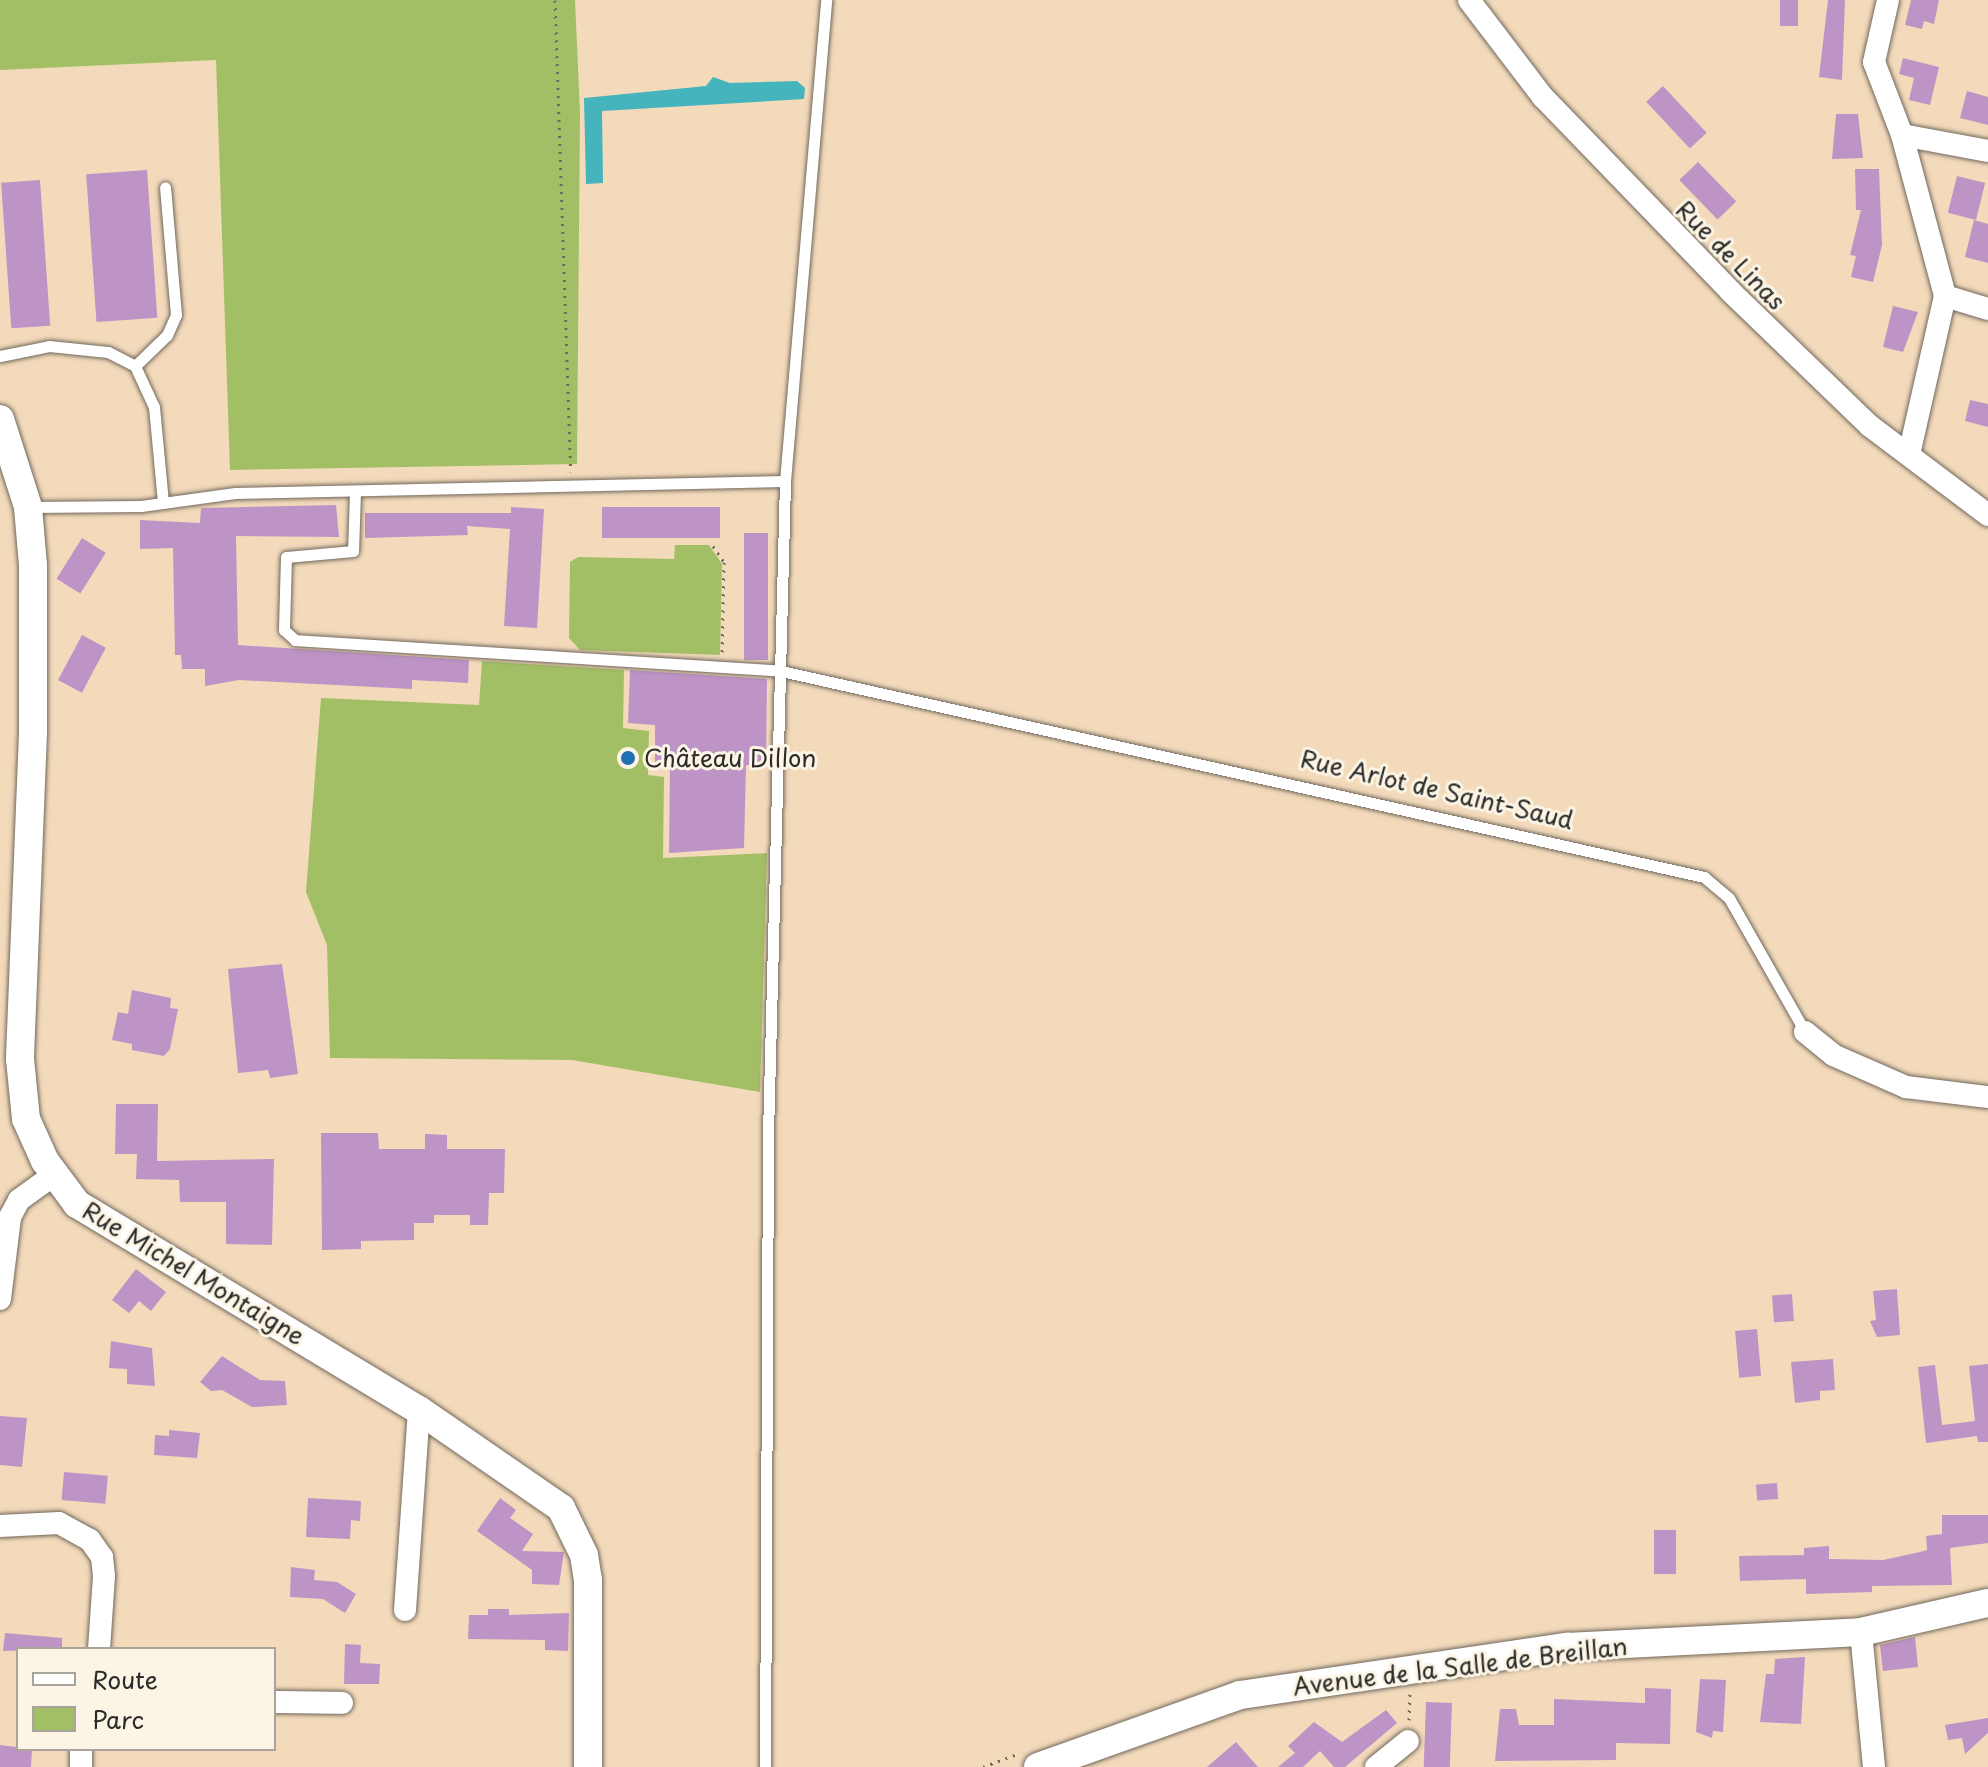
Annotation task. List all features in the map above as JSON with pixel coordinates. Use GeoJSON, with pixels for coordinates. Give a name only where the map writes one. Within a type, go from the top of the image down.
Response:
{"type":"FeatureCollection","features":[{"type":"Feature","properties":{"kind":"street","name":"Rue de Linas"},"geometry":{"type":"LineString","coordinates":[[1469,0],[1543,97],[1640,200],[1818,377],[1909,455],[1988,515]]}},
{"type":"Feature","properties":{"kind":"street"},"geometry":{"type":"LineString","coordinates":[[1888,0],[1874,62],[1902,135],[1945,296],[1909,455]]}},
{"type":"Feature","properties":{"kind":"street"},"geometry":{"type":"LineString","coordinates":[[1902,135],[1988,151]]}},
{"type":"Feature","properties":{"kind":"street"},"geometry":{"type":"LineString","coordinates":[[1945,296],[1988,309]]}},
{"type":"Feature","properties":{"kind":"street","name":"Rue Michel Montaigne"},"geometry":{"type":"LineString","coordinates":[[0,419],[28,507],[33,733],[20,1059],[26,1119],[55,1174],[77,1204],[419,1410],[561,1508],[575,1533],[588,1580],[588,1767]]}},
{"type":"Feature","properties":{"kind":"street","name":"Rue Arlot de Saint-Saud"},"geometry":{"type":"LineString","coordinates":[[1805,1032],[1860,1071],[1906,1087],[1988,1097]]}},
{"type":"Feature","properties":{"kind":"street"},"geometry":{"type":"LineString","coordinates":[[0,1299],[10,1217],[19,1200],[55,1174]]}},
{"type":"Feature","properties":{"kind":"street"},"geometry":{"type":"LineString","coordinates":[[405,1610],[419,1410]]}},
{"type":"Feature","properties":{"kind":"street"},"geometry":{"type":"LineString","coordinates":[[0,1526],[59,1523],[90,1540],[102,1557],[104,1576],[99,1647]]}},
{"type":"Feature","properties":{"kind":"street","name":"Avenue de la Salle de Breillan"},"geometry":{"type":"LineString","coordinates":[[1038,1767],[1240,1695],[1567,1647],[1861,1632],[1988,1603]]}},
{"type":"Feature","properties":{"kind":"street"},"geometry":{"type":"LineString","coordinates":[[1861,1632],[1874,1767]]}},
{"type":"Feature","properties":{"kind":"street"},"geometry":{"type":"LineString","coordinates":[[276,1702],[342,1703]]}},
{"type":"Feature","properties":{"kind":"street"},"geometry":{"type":"LineString","coordinates":[[1376,1767],[1408,1741]]}},
{"type":"Feature","properties":{"kind":"lane"},"geometry":{"type":"LineString","coordinates":[[765,1767],[768,1168],[785,481],[826,0]]}},
{"type":"Feature","properties":{"kind":"lane"},"geometry":{"type":"LineString","coordinates":[[135,366],[167,335],[176,315],[165,187]]}},
{"type":"Feature","properties":{"kind":"lane"},"geometry":{"type":"LineString","coordinates":[[0,356],[49,346],[108,352],[135,366],[154,407],[163,503]]}},
{"type":"Feature","properties":{"kind":"lane"},"geometry":{"type":"LineString","coordinates":[[28,507],[163,503],[235,493],[571,489],[785,481]]}},
{"type":"Feature","properties":{"kind":"lane","name":"Rue Arlot de Saint-Saud"},"geometry":{"type":"LineString","coordinates":[[355,492],[353,551],[286,557],[284,630],[289,637],[781,671],[1704,877],[1729,898],[1805,1032]]}},
{"type":"Feature","properties":{"kind":"path"},"geometry":{"type":"LineString","coordinates":[[555,0],[571,489]]}},
{"type":"Feature","properties":{"kind":"path"},"geometry":{"type":"LineString","coordinates":[[713,546],[724,562],[722,667]]}},
{"type":"Feature","properties":{"kind":"path"},"geometry":{"type":"LineString","coordinates":[[1408,1741],[1411,1668]]}},
{"type":"Feature","properties":{"kind":"green space"},"geometry":{"type":"Polygon","coordinates":[[[0,0],[575,0],[580,113],[577,464],[230,470],[216,60],[0,70],[0,0]]]}},
{"type":"Feature","properties":{"kind":"green space"},"geometry":{"type":"Polygon","coordinates":[[[675,545],[709,545],[722,564],[720,655],[580,650],[569,638],[570,562],[578,557],[674,559],[675,545]]]}},
{"type":"Feature","properties":{"kind":"green space"},"geometry":{"type":"Polygon","coordinates":[[[482,661],[624,670],[623,728],[649,731],[648,775],[664,777],[663,858],[767,853],[760,1092],[572,1060],[330,1058],[327,945],[306,892],[321,698],[479,705],[482,661]]]}},
{"type":"Feature","properties":{"kind":"water"},"geometry":{"type":"Polygon","coordinates":[[[713,77],[730,83],[797,81],[805,88],[804,99],[602,111],[603,183],[586,184],[584,98],[706,86],[713,77]]]}},
{"type":"Feature","properties":{"kind":"building"},"geometry":{"type":"Polygon","coordinates":[[[1780,0],[1798,0],[1798,26],[1780,26],[1780,0]]]}},
{"type":"Feature","properties":{"kind":"building"},"geometry":{"type":"Polygon","coordinates":[[[1828,0],[1845,0],[1842,80],[1819,77],[1828,0]]]}},
{"type":"Feature","properties":{"kind":"building"},"geometry":{"type":"Polygon","coordinates":[[[1911,0],[1939,0],[1934,24],[1924,21],[1922,29],[1905,25],[1911,0]]]}},
{"type":"Feature","properties":{"kind":"building"},"geometry":{"type":"Polygon","coordinates":[[[1903,58],[1939,67],[1930,105],[1909,100],[1914,78],[1899,74],[1903,58]]]}},
{"type":"Feature","properties":{"kind":"building"},"geometry":{"type":"Polygon","coordinates":[[[1663,86],[1707,133],[1690,148],[1646,102],[1663,86]]]}},
{"type":"Feature","properties":{"kind":"building"},"geometry":{"type":"Polygon","coordinates":[[[1967,91],[1988,97],[1988,125],[1960,118],[1967,91]]]}},
{"type":"Feature","properties":{"kind":"building"},"geometry":{"type":"Polygon","coordinates":[[[1836,114],[1858,114],[1863,158],[1832,159],[1836,114]]]}},
{"type":"Feature","properties":{"kind":"building"},"geometry":{"type":"Polygon","coordinates":[[[1698,162],[1736,202],[1718,220],[1679,180],[1698,162]]]}},
{"type":"Feature","properties":{"kind":"building"},"geometry":{"type":"Polygon","coordinates":[[[1855,169],[1879,169],[1882,245],[1873,282],[1851,277],[1856,256],[1850,255],[1861,210],[1856,210],[1855,169]]]}},
{"type":"Feature","properties":{"kind":"building"},"geometry":{"type":"Polygon","coordinates":[[[147,170],[157,318],[96,322],[86,174],[147,170]]]}},
{"type":"Feature","properties":{"kind":"building"},"geometry":{"type":"Polygon","coordinates":[[[1957,176],[1985,183],[1976,220],[1948,213],[1957,176]]]}},
{"type":"Feature","properties":{"kind":"building"},"geometry":{"type":"Polygon","coordinates":[[[40,180],[50,326],[11,328],[1,183],[40,180]]]}},
{"type":"Feature","properties":{"kind":"building"},"geometry":{"type":"Polygon","coordinates":[[[1974,220],[1988,224],[1988,263],[1965,257],[1974,220]]]}},
{"type":"Feature","properties":{"kind":"building"},"geometry":{"type":"Polygon","coordinates":[[[1893,306],[1918,312],[1903,352],[1883,347],[1893,306]]]}},
{"type":"Feature","properties":{"kind":"building"},"geometry":{"type":"Polygon","coordinates":[[[1970,400],[1988,404],[1988,427],[1965,421],[1970,400]]]}},
{"type":"Feature","properties":{"kind":"building"},"geometry":{"type":"Polygon","coordinates":[[[336,505],[339,537],[236,536],[238,645],[469,660],[468,683],[412,680],[412,689],[239,680],[205,686],[205,669],[182,669],[181,655],[175,655],[173,548],[140,549],[140,520],[200,523],[201,508],[336,505]]]}},
{"type":"Feature","properties":{"kind":"building"},"geometry":{"type":"Polygon","coordinates":[[[511,507],[544,509],[537,628],[504,626],[510,529],[467,526],[468,535],[365,538],[365,513],[511,513],[511,507]]]}},
{"type":"Feature","properties":{"kind":"building"},"geometry":{"type":"Polygon","coordinates":[[[602,507],[720,507],[720,538],[602,538],[602,507]]]}},
{"type":"Feature","properties":{"kind":"building"},"geometry":{"type":"Polygon","coordinates":[[[744,533],[768,533],[768,660],[744,660],[744,533]]]}},
{"type":"Feature","properties":{"kind":"building"},"geometry":{"type":"Polygon","coordinates":[[[82,538],[106,553],[80,594],[57,579],[82,538]]]}},
{"type":"Feature","properties":{"kind":"building"},"geometry":{"type":"Polygon","coordinates":[[[82,635],[106,648],[82,693],[58,680],[82,635]]]}},
{"type":"Feature","properties":{"kind":"building"},"geometry":{"type":"Polygon","coordinates":[[[630,670],[767,679],[766,766],[746,765],[744,848],[669,853],[670,764],[655,763],[655,725],[628,723],[630,670]]]}},
{"type":"Feature","properties":{"kind":"building"},"geometry":{"type":"Polygon","coordinates":[[[282,964],[298,1074],[270,1078],[268,1070],[238,1073],[228,969],[282,964]]]}},
{"type":"Feature","properties":{"kind":"building"},"geometry":{"type":"Polygon","coordinates":[[[132,990],[171,998],[170,1008],[178,1009],[170,1049],[164,1056],[132,1050],[132,1044],[112,1040],[118,1012],[128,1014],[132,990]]]}},
{"type":"Feature","properties":{"kind":"building"},"geometry":{"type":"Polygon","coordinates":[[[116,1104],[158,1104],[157,1161],[274,1159],[272,1245],[226,1244],[226,1202],[180,1202],[179,1180],[136,1179],[137,1154],[115,1154],[116,1104]]]}},
{"type":"Feature","properties":{"kind":"building"},"geometry":{"type":"Polygon","coordinates":[[[321,1133],[378,1133],[379,1149],[425,1149],[425,1134],[447,1135],[447,1149],[505,1149],[504,1193],[489,1193],[488,1225],[470,1225],[470,1215],[434,1215],[434,1223],[414,1223],[414,1240],[361,1241],[361,1249],[322,1250],[321,1133]]]}},
{"type":"Feature","properties":{"kind":"building"},"geometry":{"type":"Polygon","coordinates":[[[136,1269],[166,1292],[151,1311],[139,1301],[129,1313],[112,1300],[136,1269]]]}},
{"type":"Feature","properties":{"kind":"building"},"geometry":{"type":"Polygon","coordinates":[[[1897,1289],[1900,1335],[1877,1337],[1870,1321],[1876,1320],[1873,1291],[1897,1289]]]}},
{"type":"Feature","properties":{"kind":"building"},"geometry":{"type":"Polygon","coordinates":[[[1792,1294],[1794,1321],[1774,1322],[1772,1295],[1792,1294]]]}},
{"type":"Feature","properties":{"kind":"building"},"geometry":{"type":"Polygon","coordinates":[[[1757,1329],[1761,1376],[1739,1378],[1735,1331],[1757,1329]]]}},
{"type":"Feature","properties":{"kind":"building"},"geometry":{"type":"Polygon","coordinates":[[[111,1341],[152,1348],[155,1386],[127,1384],[127,1369],[109,1368],[111,1341]]]}},
{"type":"Feature","properties":{"kind":"building"},"geometry":{"type":"Polygon","coordinates":[[[222,1356],[260,1380],[285,1381],[287,1405],[252,1407],[222,1390],[211,1391],[200,1382],[222,1356]]]}},
{"type":"Feature","properties":{"kind":"building"},"geometry":{"type":"Polygon","coordinates":[[[1833,1359],[1835,1390],[1820,1391],[1820,1400],[1795,1403],[1791,1362],[1833,1359]]]}},
{"type":"Feature","properties":{"kind":"building"},"geometry":{"type":"Polygon","coordinates":[[[1988,1364],[1988,1442],[1978,1442],[1977,1436],[1926,1443],[1918,1367],[1935,1365],[1942,1425],[1975,1421],[1969,1366],[1988,1364]]]}},
{"type":"Feature","properties":{"kind":"building"},"geometry":{"type":"Polygon","coordinates":[[[0,1416],[27,1418],[22,1467],[0,1465],[0,1416]]]}},
{"type":"Feature","properties":{"kind":"building"},"geometry":{"type":"Polygon","coordinates":[[[169,1430],[200,1433],[197,1458],[154,1455],[155,1435],[169,1436],[169,1430]]]}},
{"type":"Feature","properties":{"kind":"building"},"geometry":{"type":"Polygon","coordinates":[[[64,1472],[108,1476],[105,1504],[62,1500],[64,1472]]]}},
{"type":"Feature","properties":{"kind":"building"},"geometry":{"type":"Polygon","coordinates":[[[1777,1483],[1778,1499],[1757,1500],[1756,1484],[1777,1483]]]}},
{"type":"Feature","properties":{"kind":"building"},"geometry":{"type":"Polygon","coordinates":[[[308,1498],[361,1501],[360,1521],[351,1520],[350,1539],[306,1537],[308,1498]]]}},
{"type":"Feature","properties":{"kind":"building"},"geometry":{"type":"Polygon","coordinates":[[[500,1498],[516,1510],[510,1518],[533,1534],[522,1551],[564,1552],[559,1585],[532,1584],[532,1570],[477,1531],[500,1498]]]}},
{"type":"Feature","properties":{"kind":"building"},"geometry":{"type":"Polygon","coordinates":[[[1942,1515],[1988,1515],[1988,1543],[1950,1548],[1952,1585],[1872,1586],[1872,1592],[1806,1594],[1806,1579],[1740,1581],[1739,1556],[1804,1555],[1804,1548],[1829,1546],[1829,1559],[1883,1560],[1927,1550],[1926,1536],[1942,1534],[1942,1515]]]}},
{"type":"Feature","properties":{"kind":"building"},"geometry":{"type":"Polygon","coordinates":[[[1654,1530],[1676,1530],[1676,1574],[1654,1574],[1654,1530]]]}},
{"type":"Feature","properties":{"kind":"building"},"geometry":{"type":"Polygon","coordinates":[[[291,1567],[315,1570],[314,1580],[337,1582],[356,1594],[345,1613],[323,1599],[290,1597],[291,1567]]]}},
{"type":"Feature","properties":{"kind":"building"},"geometry":{"type":"Polygon","coordinates":[[[488,1609],[509,1609],[509,1615],[569,1613],[568,1651],[545,1650],[545,1640],[468,1639],[469,1615],[488,1615],[488,1609]]]}},
{"type":"Feature","properties":{"kind":"building"},"geometry":{"type":"Polygon","coordinates":[[[5,1633],[62,1638],[62,1647],[16,1647],[16,1651],[3,1651],[5,1633]]]}},
{"type":"Feature","properties":{"kind":"building"},"geometry":{"type":"Polygon","coordinates":[[[1915,1637],[1918,1667],[1883,1671],[1880,1645],[1915,1637]]]}},
{"type":"Feature","properties":{"kind":"building"},"geometry":{"type":"Polygon","coordinates":[[[345,1644],[361,1645],[360,1663],[380,1664],[379,1684],[344,1684],[345,1644]]]}},
{"type":"Feature","properties":{"kind":"building"},"geometry":{"type":"Polygon","coordinates":[[[1805,1657],[1801,1724],[1760,1722],[1766,1674],[1774,1674],[1775,1659],[1805,1657]]]}},
{"type":"Feature","properties":{"kind":"building"},"geometry":{"type":"Polygon","coordinates":[[[1700,1679],[1726,1680],[1723,1732],[1713,1731],[1712,1738],[1696,1732],[1700,1679]]]}},
{"type":"Feature","properties":{"kind":"building"},"geometry":{"type":"Polygon","coordinates":[[[1645,1688],[1671,1689],[1670,1744],[1616,1743],[1616,1760],[1495,1761],[1500,1709],[1516,1709],[1519,1725],[1554,1725],[1554,1699],[1645,1703],[1645,1688]]]}},
{"type":"Feature","properties":{"kind":"building"},"geometry":{"type":"Polygon","coordinates":[[[1426,1702],[1452,1703],[1450,1767],[1424,1767],[1426,1702]]]}},
{"type":"Feature","properties":{"kind":"building"},"geometry":{"type":"Polygon","coordinates":[[[1386,1710],[1397,1723],[1345,1767],[1334,1767],[1320,1751],[1303,1767],[1278,1767],[1295,1753],[1288,1746],[1314,1722],[1342,1742],[1386,1710]]]}},
{"type":"Feature","properties":{"kind":"building"},"geometry":{"type":"Polygon","coordinates":[[[1988,1718],[1988,1733],[1965,1754],[1962,1738],[1948,1740],[1945,1725],[1988,1718]]]}},
{"type":"Feature","properties":{"kind":"building"},"geometry":{"type":"Polygon","coordinates":[[[1236,1742],[1258,1767],[1207,1767],[1236,1742]]]}},
{"type":"Feature","properties":{"kind":"building"},"geometry":{"type":"Polygon","coordinates":[[[0,1745],[16,1747],[16,1751],[32,1751],[31,1767],[0,1767],[0,1745]]]}},
{"type":"Feature","properties":{"kind":"place","name":"Château Dillon"},"geometry":{"type":"Point","coordinates":[628,758]}}]}
